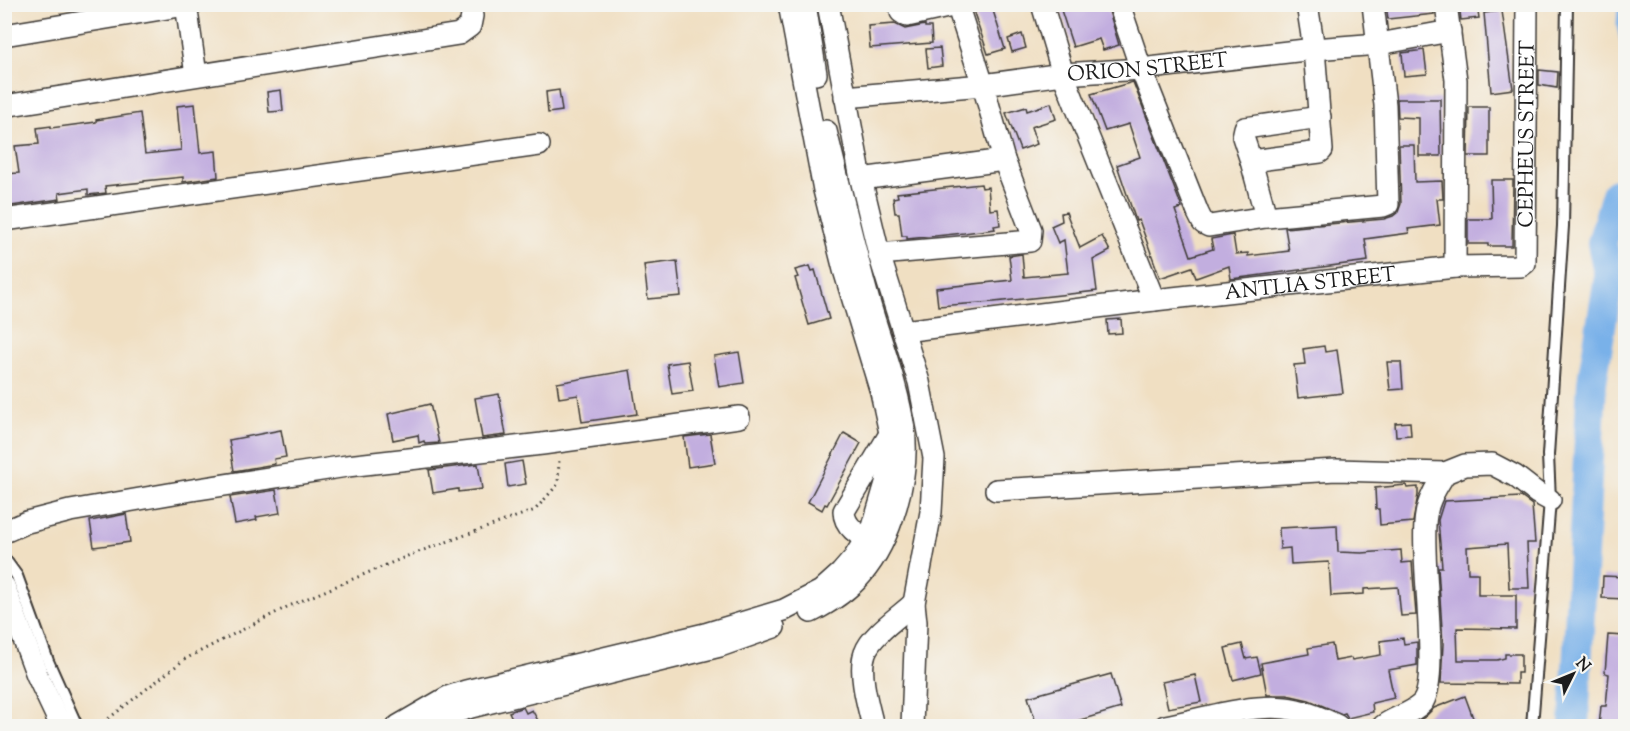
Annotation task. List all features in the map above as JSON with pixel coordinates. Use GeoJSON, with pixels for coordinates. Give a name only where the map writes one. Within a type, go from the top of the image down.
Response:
{"type":"FeatureCollection","features":[{"type":"Feature","properties":{"kind":"street"},"geometry":{"type":"LineString","coordinates":[[4,106],[459,34],[470,26],[472,16],[470,4]]}},
{"type":"Feature","properties":{"kind":"street"},"geometry":{"type":"LineString","coordinates":[[789,4],[810,82]]}},
{"type":"Feature","properties":{"kind":"street"},"geometry":{"type":"LineString","coordinates":[[398,726],[430,720],[448,697],[466,691],[786,617],[821,591],[854,558],[874,543],[897,432],[881,392],[844,270],[827,201],[810,82],[805,4]]}},
{"type":"Feature","properties":{"kind":"street"},"geometry":{"type":"LineString","coordinates":[[828,4],[861,179],[879,254],[922,394],[934,458],[931,512],[914,603],[916,622],[912,726]]}},
{"type":"Feature","properties":{"kind":"street"},"geometry":{"type":"LineString","coordinates":[[879,254],[1030,241],[1031,230],[1004,160],[957,5],[907,16],[901,12],[900,4]]}},
{"type":"Feature","properties":{"kind":"street"},"geometry":{"type":"LineString","coordinates":[[1042,4],[1064,74],[1154,300]]}},
{"type":"Feature","properties":{"kind":"street"},"geometry":{"type":"LineString","coordinates":[[1119,4],[1141,69],[1203,223],[1209,226],[1266,217],[1389,204],[1385,105],[1373,4]]}},
{"type":"Feature","properties":{"kind":"street"},"geometry":{"type":"LineString","coordinates":[[1251,161],[1320,152],[1322,147],[1314,49],[1307,4]]}},
{"type":"Feature","properties":{"kind":"street"},"geometry":{"type":"LineString","coordinates":[[1446,4],[1456,80],[1455,267]]}},
{"type":"Feature","properties":{"kind":"street","name":"CEPHEUS STREET"},"geometry":{"type":"LineString","coordinates":[[1525,263],[1527,4]]}},
{"type":"Feature","properties":{"kind":"street"},"geometry":{"type":"LineString","coordinates":[[4,35],[188,5],[196,75]]}},
{"type":"Feature","properties":{"kind":"street","name":"ORION STREET"},"geometry":{"type":"LineString","coordinates":[[845,97],[1379,44],[1450,31]]}},
{"type":"Feature","properties":{"kind":"street"},"geometry":{"type":"LineString","coordinates":[[1266,217],[1243,137],[1245,128],[1320,117]]}},
{"type":"Feature","properties":{"kind":"street"},"geometry":{"type":"LineString","coordinates":[[4,220],[103,204],[539,146]]}},
{"type":"Feature","properties":{"kind":"street"},"geometry":{"type":"LineString","coordinates":[[861,179],[1004,160]]}},
{"type":"Feature","properties":{"kind":"street","name":"ANTLIA STREET"},"geometry":{"type":"LineString","coordinates":[[903,332],[1154,300],[1455,267],[1521,267],[1525,263]]}},
{"type":"Feature","properties":{"kind":"street"},"geometry":{"type":"LineString","coordinates":[[4,532],[27,522],[70,511],[192,490],[347,466],[739,417]]}},
{"type":"Feature","properties":{"kind":"street"},"geometry":{"type":"LineString","coordinates":[[874,543],[846,523],[844,511],[897,432]]}},
{"type":"Feature","properties":{"kind":"street"},"geometry":{"type":"LineString","coordinates":[[996,490],[1336,470],[1445,473],[1465,465],[1492,464],[1515,476],[1550,500]]}},
{"type":"Feature","properties":{"kind":"street"},"geometry":{"type":"LineString","coordinates":[[1383,726],[1422,703],[1428,692],[1430,659],[1426,515],[1434,490],[1445,473]]}},
{"type":"Feature","properties":{"kind":"street"},"geometry":{"type":"LineString","coordinates":[[4,586],[37,675],[61,726]]}},
{"type":"Feature","properties":{"kind":"street"},"geometry":{"type":"LineString","coordinates":[[873,726],[865,691],[863,662],[866,650],[878,635],[914,603]]}},
{"type":"Feature","properties":{"kind":"street"},"geometry":{"type":"LineString","coordinates":[[1165,726],[1236,712],[1284,707],[1322,718],[1338,726]]}},
{"type":"Feature","properties":{"kind":"lane"},"geometry":{"type":"LineString","coordinates":[[1532,726],[1550,500],[1548,455],[1565,162],[1564,96],[1567,4]]}},
{"type":"Feature","properties":{"kind":"lane"},"geometry":{"type":"LineString","coordinates":[[4,558],[16,576],[48,661],[77,726]]}},
{"type":"Feature","properties":{"kind":"path"},"geometry":{"type":"LineString","coordinates":[[99,726],[185,659],[289,606],[410,555],[536,510],[558,484],[560,441]]}},
{"type":"Feature","properties":{"kind":"building"},"geometry":{"type":"Polygon","coordinates":[[[971,4],[991,4],[1005,49],[988,54],[971,4]]]}},
{"type":"Feature","properties":{"kind":"building"},"geometry":{"type":"Polygon","coordinates":[[[1059,4],[1107,4],[1119,45],[1103,50],[1099,39],[1073,47],[1059,4]]]}},
{"type":"Feature","properties":{"kind":"building"},"geometry":{"type":"Polygon","coordinates":[[[1386,4],[1433,4],[1434,14],[1388,19],[1386,4]]]}},
{"type":"Feature","properties":{"kind":"building"},"geometry":{"type":"Polygon","coordinates":[[[1459,4],[1477,4],[1479,18],[1461,20],[1459,4]]]}},
{"type":"Feature","properties":{"kind":"building"},"geometry":{"type":"Polygon","coordinates":[[[1502,11],[1513,89],[1491,92],[1484,13],[1502,11]]]}},
{"type":"Feature","properties":{"kind":"building"},"geometry":{"type":"Polygon","coordinates":[[[895,24],[905,29],[925,25],[925,27],[931,27],[932,43],[870,48],[868,26],[895,24]]]}},
{"type":"Feature","properties":{"kind":"building"},"geometry":{"type":"Polygon","coordinates":[[[1022,34],[1026,48],[1012,52],[1008,39],[1022,34]]]}},
{"type":"Feature","properties":{"kind":"building"},"geometry":{"type":"Polygon","coordinates":[[[940,48],[942,66],[928,68],[926,49],[940,48]]]}},
{"type":"Feature","properties":{"kind":"building"},"geometry":{"type":"Polygon","coordinates":[[[1424,50],[1427,74],[1404,76],[1402,53],[1424,50]]]}},
{"type":"Feature","properties":{"kind":"building"},"geometry":{"type":"Polygon","coordinates":[[[1539,70],[1558,72],[1557,88],[1539,85],[1539,70]]]}},
{"type":"Feature","properties":{"kind":"building"},"geometry":{"type":"Polygon","coordinates":[[[1133,82],[1182,208],[1175,210],[1191,256],[1213,249],[1211,239],[1233,235],[1236,254],[1248,253],[1248,256],[1289,251],[1285,228],[1384,219],[1393,216],[1398,212],[1401,204],[1399,145],[1414,145],[1415,182],[1442,181],[1443,199],[1437,199],[1440,225],[1408,229],[1409,233],[1365,239],[1368,261],[1231,279],[1229,266],[1196,278],[1192,267],[1160,278],[1139,220],[1136,221],[1117,165],[1140,157],[1129,124],[1105,131],[1091,94],[1133,82]]]}},
{"type":"Feature","properties":{"kind":"building"},"geometry":{"type":"Polygon","coordinates":[[[281,90],[283,111],[269,112],[267,92],[281,90]]]}},
{"type":"Feature","properties":{"kind":"building"},"geometry":{"type":"Polygon","coordinates":[[[559,90],[562,111],[548,113],[546,92],[559,90]]]}},
{"type":"Feature","properties":{"kind":"building"},"geometry":{"type":"Polygon","coordinates":[[[1397,99],[1440,99],[1441,156],[1419,156],[1419,118],[1398,117],[1397,99]]]}},
{"type":"Feature","properties":{"kind":"building"},"geometry":{"type":"Polygon","coordinates":[[[1051,103],[1056,119],[1031,127],[1037,144],[1020,150],[1006,113],[1026,107],[1027,111],[1051,103]]]}},
{"type":"Feature","properties":{"kind":"building"},"geometry":{"type":"Polygon","coordinates":[[[195,104],[200,153],[216,151],[218,177],[183,182],[183,177],[105,186],[106,193],[88,195],[88,189],[59,193],[60,199],[4,207],[4,174],[19,173],[15,146],[39,144],[37,128],[96,122],[96,120],[140,113],[145,154],[181,150],[177,106],[195,104]]]}},
{"type":"Feature","properties":{"kind":"building"},"geometry":{"type":"Polygon","coordinates":[[[1469,107],[1489,107],[1489,156],[1468,156],[1469,107]]]}},
{"type":"Feature","properties":{"kind":"building"},"geometry":{"type":"Polygon","coordinates":[[[1491,180],[1513,180],[1512,246],[1468,244],[1468,219],[1492,219],[1491,180]]]}},
{"type":"Feature","properties":{"kind":"building"},"geometry":{"type":"Polygon","coordinates":[[[981,184],[982,188],[988,187],[990,210],[998,209],[1000,225],[994,226],[995,229],[907,239],[907,236],[902,236],[899,213],[895,213],[893,198],[898,197],[897,193],[981,184]]]}},
{"type":"Feature","properties":{"kind":"building"},"geometry":{"type":"Polygon","coordinates":[[[1066,212],[1080,248],[1102,236],[1110,251],[1093,260],[1097,291],[938,306],[936,288],[1012,280],[1009,256],[1022,254],[1024,277],[1068,273],[1064,240],[1058,243],[1051,226],[1062,221],[1061,213],[1066,212]]]}},
{"type":"Feature","properties":{"kind":"building"},"geometry":{"type":"Polygon","coordinates":[[[677,261],[681,296],[648,299],[644,265],[677,261]]]}},
{"type":"Feature","properties":{"kind":"building"},"geometry":{"type":"Polygon","coordinates":[[[810,266],[812,271],[815,270],[829,319],[809,325],[795,278],[798,277],[795,270],[810,266]]]}},
{"type":"Feature","properties":{"kind":"building"},"geometry":{"type":"Polygon","coordinates":[[[1121,319],[1122,333],[1108,334],[1107,320],[1121,319]]]}},
{"type":"Feature","properties":{"kind":"building"},"geometry":{"type":"Polygon","coordinates":[[[1324,346],[1325,352],[1337,350],[1343,393],[1298,398],[1294,365],[1305,364],[1303,349],[1324,346]]]}},
{"type":"Feature","properties":{"kind":"building"},"geometry":{"type":"Polygon","coordinates":[[[739,352],[744,383],[719,387],[714,356],[739,352]]]}},
{"type":"Feature","properties":{"kind":"building"},"geometry":{"type":"Polygon","coordinates":[[[688,361],[693,391],[672,394],[667,364],[688,361]]]}},
{"type":"Feature","properties":{"kind":"building"},"geometry":{"type":"Polygon","coordinates":[[[1387,362],[1401,362],[1403,389],[1390,390],[1387,362]]]}},
{"type":"Feature","properties":{"kind":"building"},"geometry":{"type":"Polygon","coordinates":[[[630,370],[637,414],[582,422],[578,395],[559,398],[557,383],[630,370]]]}},
{"type":"Feature","properties":{"kind":"building"},"geometry":{"type":"Polygon","coordinates":[[[499,394],[506,435],[482,438],[475,398],[499,394]]]}},
{"type":"Feature","properties":{"kind":"building"},"geometry":{"type":"Polygon","coordinates":[[[430,404],[439,443],[425,444],[424,441],[419,443],[418,435],[393,440],[388,414],[430,404]]]}},
{"type":"Feature","properties":{"kind":"building"},"geometry":{"type":"Polygon","coordinates":[[[1410,422],[1411,435],[1396,436],[1395,423],[1410,422]]]}},
{"type":"Feature","properties":{"kind":"building"},"geometry":{"type":"Polygon","coordinates":[[[281,430],[286,457],[274,459],[275,464],[234,471],[229,440],[281,430]]]}},
{"type":"Feature","properties":{"kind":"building"},"geometry":{"type":"Polygon","coordinates":[[[844,433],[861,443],[827,505],[825,504],[822,510],[808,502],[844,433]]]}},
{"type":"Feature","properties":{"kind":"building"},"geometry":{"type":"Polygon","coordinates":[[[710,434],[715,463],[688,467],[684,437],[710,434]]]}},
{"type":"Feature","properties":{"kind":"building"},"geometry":{"type":"Polygon","coordinates":[[[522,461],[526,484],[508,487],[505,464],[522,461]]]}},
{"type":"Feature","properties":{"kind":"building"},"geometry":{"type":"Polygon","coordinates":[[[478,464],[482,489],[458,492],[458,489],[433,493],[429,470],[478,464]]]}},
{"type":"Feature","properties":{"kind":"building"},"geometry":{"type":"Polygon","coordinates":[[[1406,485],[1407,488],[1418,487],[1413,522],[1380,525],[1379,509],[1376,509],[1375,488],[1406,485]]]}},
{"type":"Feature","properties":{"kind":"building"},"geometry":{"type":"Polygon","coordinates":[[[276,490],[280,513],[256,517],[257,520],[235,524],[230,497],[276,490]]]}},
{"type":"Feature","properties":{"kind":"building"},"geometry":{"type":"Polygon","coordinates":[[[1521,497],[1532,505],[1535,543],[1527,543],[1529,588],[1509,588],[1507,544],[1467,547],[1468,573],[1478,573],[1478,595],[1516,595],[1516,629],[1457,628],[1458,660],[1497,660],[1505,658],[1505,654],[1521,654],[1521,673],[1517,673],[1517,684],[1441,683],[1443,644],[1438,567],[1442,567],[1438,520],[1444,501],[1521,497]]]}},
{"type":"Feature","properties":{"kind":"building"},"geometry":{"type":"Polygon","coordinates":[[[126,514],[130,542],[94,547],[90,521],[126,514]]]}},
{"type":"Feature","properties":{"kind":"building"},"geometry":{"type":"Polygon","coordinates":[[[1337,525],[1338,552],[1401,550],[1402,563],[1412,562],[1416,615],[1401,616],[1398,587],[1364,589],[1364,594],[1331,596],[1329,562],[1291,564],[1290,548],[1280,549],[1279,528],[1337,525]]]}},
{"type":"Feature","properties":{"kind":"building"},"geometry":{"type":"Polygon","coordinates":[[[1603,576],[1626,577],[1626,599],[1602,598],[1603,576]]]}},
{"type":"Feature","properties":{"kind":"building"},"geometry":{"type":"Polygon","coordinates":[[[1608,635],[1626,636],[1626,726],[1599,726],[1601,706],[1606,706],[1609,674],[1605,673],[1608,635]]]}},
{"type":"Feature","properties":{"kind":"building"},"geometry":{"type":"Polygon","coordinates":[[[1403,638],[1404,644],[1417,642],[1417,665],[1388,670],[1394,698],[1372,703],[1373,712],[1348,718],[1345,713],[1342,714],[1309,700],[1287,695],[1267,695],[1261,663],[1309,654],[1308,648],[1332,644],[1335,661],[1381,655],[1380,641],[1403,638]]]}},
{"type":"Feature","properties":{"kind":"building"},"geometry":{"type":"Polygon","coordinates":[[[1242,644],[1246,659],[1257,657],[1261,673],[1233,680],[1225,648],[1242,644]]]}},
{"type":"Feature","properties":{"kind":"building"},"geometry":{"type":"Polygon","coordinates":[[[1111,674],[1121,708],[1060,726],[1037,726],[1028,697],[1111,674]]]}},
{"type":"Feature","properties":{"kind":"building"},"geometry":{"type":"Polygon","coordinates":[[[1195,675],[1201,702],[1168,708],[1162,682],[1195,675]]]}},
{"type":"Feature","properties":{"kind":"building"},"geometry":{"type":"Polygon","coordinates":[[[1465,696],[1476,726],[1409,726],[1425,717],[1434,708],[1465,696]]]}},
{"type":"Feature","properties":{"kind":"building"},"geometry":{"type":"Polygon","coordinates":[[[523,707],[526,713],[532,710],[541,726],[501,726],[513,720],[509,712],[523,707]]]}},
{"type":"Feature","properties":{"kind":"building"},"geometry":{"type":"Polygon","coordinates":[[[1271,720],[1301,726],[1230,726],[1242,723],[1271,720]]]}},
{"type":"Feature","properties":{"kind":"waterway"},"geometry":{"type":"LineString","coordinates":[[1620,4],[1619,26],[1626,56]]}},
{"type":"Feature","properties":{"kind":"waterway"},"geometry":{"type":"LineString","coordinates":[[1616,194],[1626,166]]}},
{"type":"Feature","properties":{"kind":"waterway"},"geometry":{"type":"LineString","coordinates":[[1574,726],[1592,382],[1609,277],[1602,243],[1616,194]]}}]}
